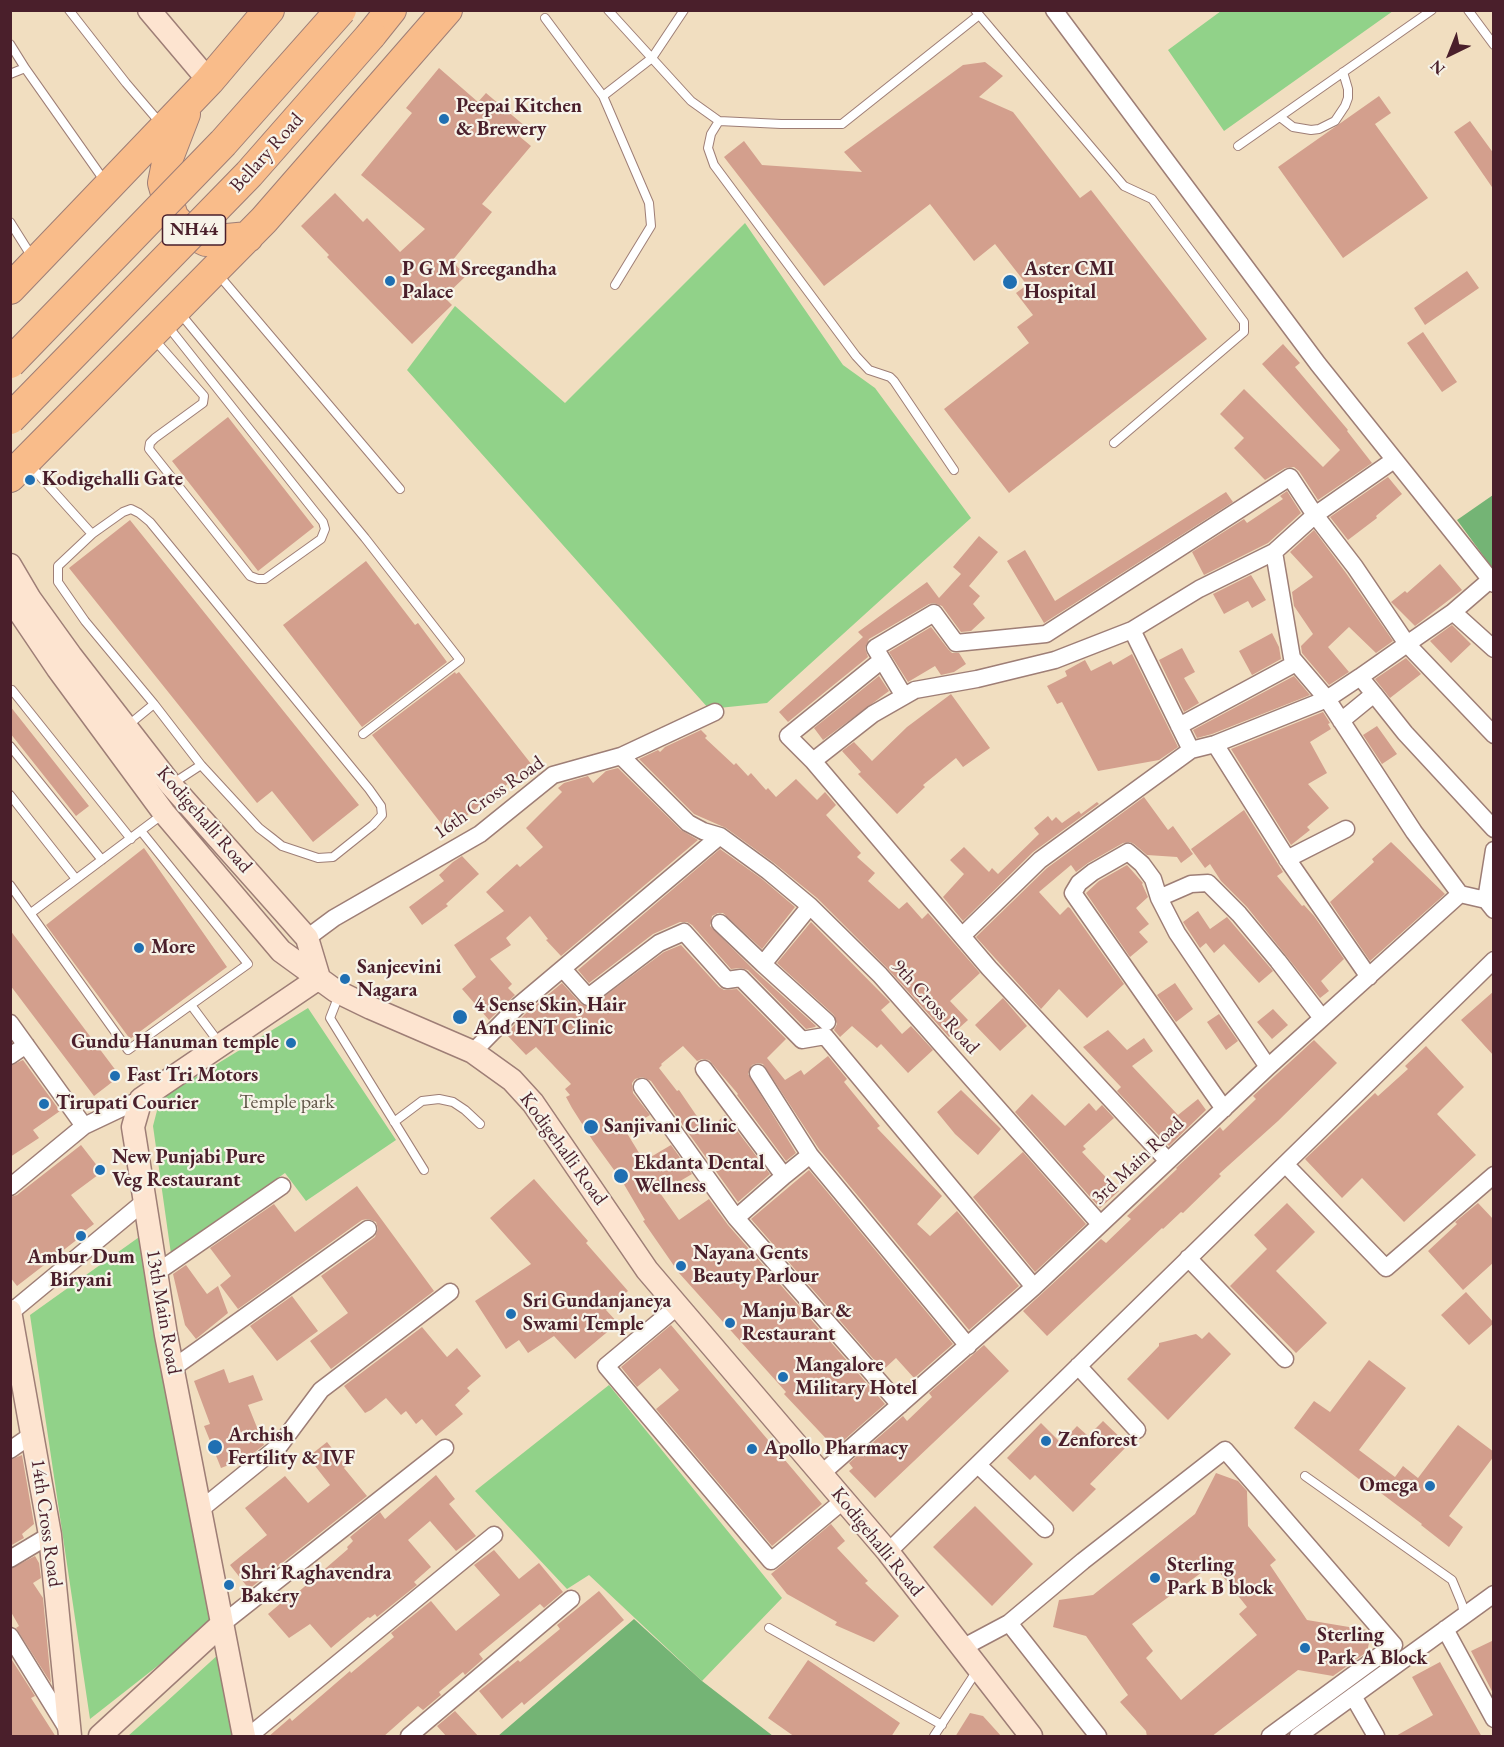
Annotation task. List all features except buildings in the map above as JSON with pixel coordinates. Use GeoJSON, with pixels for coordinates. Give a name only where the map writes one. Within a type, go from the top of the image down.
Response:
{"type":"FeatureCollection","features":[{"type":"Feature","properties":{"kind":"highway"},"geometry":{"type":"LineString","coordinates":[[10,289],[209,81],[269,10]]}},
{"type":"Feature","properties":{"kind":"highway","name":"Bellary Road"},"geometry":{"type":"LineString","coordinates":[[10,363],[223,143],[341,10]]}},
{"type":"Feature","properties":{"kind":"highway","name":"Bellary Road"},"geometry":{"type":"LineString","coordinates":[[10,418],[249,174],[391,10]]}},
{"type":"Feature","properties":{"kind":"highway"},"geometry":{"type":"LineString","coordinates":[[18,469],[248,237],[447,10]]}},
{"type":"Feature","properties":{"kind":"highway"},"geometry":{"type":"LineString","coordinates":[[188,103],[168,158],[163,183],[173,217],[186,231],[206,241],[248,237]]}},
{"type":"Feature","properties":{"kind":"main road"},"geometry":{"type":"LineString","coordinates":[[148,10],[209,81]]}},
{"type":"Feature","properties":{"kind":"main road","name":"Kodigehalli Road"},"geometry":{"type":"LineString","coordinates":[[10,565],[30,599],[57,637],[171,785],[307,938],[319,978],[340,993],[473,1052],[512,1080],[533,1103],[647,1270],[888,1552],[1031,1737]]}},
{"type":"Feature","properties":{"kind":"main road"},"geometry":{"type":"LineString","coordinates":[[10,598],[57,669],[164,813],[281,951],[319,978],[141,1099]]}},
{"type":"Feature","properties":{"kind":"main road","name":"13th Main Road"},"geometry":{"type":"LineString","coordinates":[[141,1099],[133,1126],[156,1273],[244,1737]]}},
{"type":"Feature","properties":{"kind":"main road","name":"14th Cross Road"},"geometry":{"type":"LineString","coordinates":[[11,1312],[50,1535],[69,1734]]}},
{"type":"Feature","properties":{"kind":"main road"},"geometry":{"type":"LineString","coordinates":[[100,1737],[222,1624]]}},
{"type":"Feature","properties":{"kind":"street"},"geometry":{"type":"LineString","coordinates":[[962,936],[1040,860],[1191,750],[1215,744],[1327,699],[1407,645],[1492,582],[1318,364],[1054,10]]}},
{"type":"Feature","properties":{"kind":"street"},"geometry":{"type":"LineString","coordinates":[[813,761],[873,714],[915,690],[977,679],[1055,660],[1132,630],[1199,589],[1274,552],[1315,515],[1394,460]]}},
{"type":"Feature","properties":{"kind":"street"},"geometry":{"type":"LineString","coordinates":[[904,696],[875,648],[934,613],[956,643],[1046,634],[1290,477],[1315,515],[1355,567],[1407,645],[1494,735]]}},
{"type":"Feature","properties":{"kind":"street"},"geometry":{"type":"LineString","coordinates":[[1274,552],[1292,658],[1327,699],[1414,832],[1460,894],[1490,905],[1494,850]]}},
{"type":"Feature","properties":{"kind":"street"},"geometry":{"type":"LineString","coordinates":[[1453,612],[1494,649]]}},
{"type":"Feature","properties":{"kind":"street"},"geometry":{"type":"LineString","coordinates":[[1132,630],[1191,750]]}},
{"type":"Feature","properties":{"kind":"street"},"geometry":{"type":"LineString","coordinates":[[882,660],[788,736],[813,761],[962,936],[1168,1161]]}},
{"type":"Feature","properties":{"kind":"street"},"geometry":{"type":"LineString","coordinates":[[1179,726],[1296,663]]}},
{"type":"Feature","properties":{"kind":"street"},"geometry":{"type":"LineString","coordinates":[[1360,677],[1428,758],[1494,829]]}},
{"type":"Feature","properties":{"kind":"street"},"geometry":{"type":"LineString","coordinates":[[1341,721],[1374,694]]}},
{"type":"Feature","properties":{"kind":"street","name":"16th Cross Road"},"geometry":{"type":"LineString","coordinates":[[307,938],[334,918],[480,834],[553,775],[621,756],[715,712]]}},
{"type":"Feature","properties":{"kind":"street"},"geometry":{"type":"LineString","coordinates":[[1215,744],[1287,859],[1369,976]]}},
{"type":"Feature","properties":{"kind":"street"},"geometry":{"type":"LineString","coordinates":[[621,756],[688,823],[720,836]]}},
{"type":"Feature","properties":{"kind":"street"},"geometry":{"type":"LineString","coordinates":[[1287,859],[1346,829]]}},
{"type":"Feature","properties":{"kind":"street"},"geometry":{"type":"LineString","coordinates":[[473,1052],[519,1006],[720,836]]}},
{"type":"Feature","properties":{"kind":"street","name":"9th Cross Road"},"geometry":{"type":"LineString","coordinates":[[720,836],[768,871],[810,906],[880,975],[1100,1224]]}},
{"type":"Feature","properties":{"kind":"street"},"geometry":{"type":"LineString","coordinates":[[1224,1109],[1073,893],[1079,884],[1093,872],[1128,852],[1142,864],[1153,879],[1177,933],[1269,1067]]}},
{"type":"Feature","properties":{"kind":"street"},"geometry":{"type":"LineString","coordinates":[[1160,898],[1191,884],[1208,883],[1239,914],[1322,1018]]}},
{"type":"Feature","properties":{"kind":"street","name":"3rd Main Road"},"geometry":{"type":"LineString","coordinates":[[821,1474],[1034,1287],[1322,1018],[1460,894]]}},
{"type":"Feature","properties":{"kind":"street"},"geometry":{"type":"LineString","coordinates":[[763,964],[810,906]]}},
{"type":"Feature","properties":{"kind":"street"},"geometry":{"type":"LineString","coordinates":[[720,923],[827,1022]]}},
{"type":"Feature","properties":{"kind":"street"},"geometry":{"type":"LineString","coordinates":[[563,969],[588,997],[659,943],[684,932],[727,980],[741,978],[802,1040],[825,1036],[1034,1287]]}},
{"type":"Feature","properties":{"kind":"street"},"geometry":{"type":"LineString","coordinates":[[888,1552],[1494,960]]}},
{"type":"Feature","properties":{"kind":"street"},"geometry":{"type":"LineString","coordinates":[[10,1023],[84,1126]]}},
{"type":"Feature","properties":{"kind":"street"},"geometry":{"type":"LineString","coordinates":[[10,1056],[26,1045]]}},
{"type":"Feature","properties":{"kind":"street"},"geometry":{"type":"LineString","coordinates":[[704,1069],[784,1176]]}},
{"type":"Feature","properties":{"kind":"street"},"geometry":{"type":"LineString","coordinates":[[758,1073],[810,1155],[968,1346]]}},
{"type":"Feature","properties":{"kind":"street"},"geometry":{"type":"LineString","coordinates":[[642,1087],[736,1218],[900,1405]]}},
{"type":"Feature","properties":{"kind":"street"},"geometry":{"type":"LineString","coordinates":[[10,1187],[84,1126],[141,1099]]}},
{"type":"Feature","properties":{"kind":"street"},"geometry":{"type":"LineString","coordinates":[[736,1218],[810,1155]]}},
{"type":"Feature","properties":{"kind":"street"},"geometry":{"type":"LineString","coordinates":[[1285,1164],[1386,1268],[1494,1175]]}},
{"type":"Feature","properties":{"kind":"street"},"geometry":{"type":"LineString","coordinates":[[156,1273],[282,1186]]}},
{"type":"Feature","properties":{"kind":"street"},"geometry":{"type":"LineString","coordinates":[[11,1312],[145,1201]]}},
{"type":"Feature","properties":{"kind":"street"},"geometry":{"type":"LineString","coordinates":[[173,1368],[368,1229]]}},
{"type":"Feature","properties":{"kind":"street"},"geometry":{"type":"LineString","coordinates":[[1188,1258],[1285,1359]]}},
{"type":"Feature","properties":{"kind":"street"},"geometry":{"type":"LineString","coordinates":[[200,1510],[280,1445],[321,1390],[450,1292]]}},
{"type":"Feature","properties":{"kind":"street"},"geometry":{"type":"LineString","coordinates":[[678,1306],[606,1366],[771,1561],[843,1500]]}},
{"type":"Feature","properties":{"kind":"street"},"geometry":{"type":"LineString","coordinates":[[1078,1366],[1137,1430]]}},
{"type":"Feature","properties":{"kind":"street"},"geometry":{"type":"LineString","coordinates":[[10,1450],[33,1434]]}},
{"type":"Feature","properties":{"kind":"street"},"geometry":{"type":"LineString","coordinates":[[222,1624],[445,1448]]}},
{"type":"Feature","properties":{"kind":"street"},"geometry":{"type":"LineString","coordinates":[[962,1648],[1009,1623],[1083,1561],[1225,1450],[1394,1645],[1270,1737]]}},
{"type":"Feature","properties":{"kind":"street"},"geometry":{"type":"LineString","coordinates":[[978,1465],[1045,1529]]}},
{"type":"Feature","properties":{"kind":"street"},"geometry":{"type":"LineString","coordinates":[[10,1559],[50,1535]]}},
{"type":"Feature","properties":{"kind":"street"},"geometry":{"type":"LineString","coordinates":[[249,1737],[494,1536]]}},
{"type":"Feature","properties":{"kind":"street"},"geometry":{"type":"LineString","coordinates":[[1298,1737],[1494,1594]]}},
{"type":"Feature","properties":{"kind":"street"},"geometry":{"type":"LineString","coordinates":[[409,1737],[571,1599]]}},
{"type":"Feature","properties":{"kind":"street"},"geometry":{"type":"LineString","coordinates":[[1009,1623],[1098,1737]]}},
{"type":"Feature","properties":{"kind":"street"},"geometry":{"type":"LineString","coordinates":[[1445,1629],[1494,1719]]}},
{"type":"Feature","properties":{"kind":"street"},"geometry":{"type":"LineString","coordinates":[[10,1636],[69,1734]]}},
{"type":"Feature","properties":{"kind":"street"},"geometry":{"type":"LineString","coordinates":[[1353,1696],[1376,1737]]}},
{"type":"Feature","properties":{"kind":"lane"},"geometry":{"type":"LineString","coordinates":[[69,10],[164,128]]}},
{"type":"Feature","properties":{"kind":"lane"},"geometry":{"type":"LineString","coordinates":[[609,10],[691,101],[718,121],[781,124],[842,124],[977,13],[1124,186],[1152,199],[1244,322],[1244,332],[1114,443]]}},
{"type":"Feature","properties":{"kind":"lane"},"geometry":{"type":"LineString","coordinates":[[603,96],[652,58],[684,10]]}},
{"type":"Feature","properties":{"kind":"lane"},"geometry":{"type":"LineString","coordinates":[[1238,146],[1432,10]]}},
{"type":"Feature","properties":{"kind":"lane"},"geometry":{"type":"LineString","coordinates":[[1468,10],[1494,45]]}},
{"type":"Feature","properties":{"kind":"lane"},"geometry":{"type":"LineString","coordinates":[[545,18],[603,96],[649,203],[651,226],[615,285]]}},
{"type":"Feature","properties":{"kind":"lane"},"geometry":{"type":"LineString","coordinates":[[10,44],[108,186]]}},
{"type":"Feature","properties":{"kind":"lane"},"geometry":{"type":"LineString","coordinates":[[10,74],[26,68]]}},
{"type":"Feature","properties":{"kind":"lane"},"geometry":{"type":"LineString","coordinates":[[1280,117],[1293,127],[1302,129],[1319,129],[1335,121],[1345,106],[1348,89],[1343,72]]}},
{"type":"Feature","properties":{"kind":"lane"},"geometry":{"type":"LineString","coordinates":[[718,121],[711,134],[708,148],[714,165],[856,356],[869,370],[894,381],[954,470]]}},
{"type":"Feature","properties":{"kind":"lane"},"geometry":{"type":"LineString","coordinates":[[10,222],[35,262]]}},
{"type":"Feature","properties":{"kind":"lane"},"geometry":{"type":"LineString","coordinates":[[215,271],[400,489]]}},
{"type":"Feature","properties":{"kind":"lane"},"geometry":{"type":"LineString","coordinates":[[164,322],[323,522],[325,529],[321,539],[265,579],[250,576],[149,449],[154,438],[203,403],[204,396],[164,322]]}},
{"type":"Feature","properties":{"kind":"lane"},"geometry":{"type":"LineString","coordinates":[[164,322],[365,538],[460,660],[363,734]]}},
{"type":"Feature","properties":{"kind":"lane"},"geometry":{"type":"LineString","coordinates":[[18,469],[92,534]]}},
{"type":"Feature","properties":{"kind":"lane"},"geometry":{"type":"LineString","coordinates":[[131,509],[150,522],[369,789],[381,806],[382,815],[333,857],[318,858],[282,846],[259,828],[201,765],[154,704],[85,621],[58,582],[58,566],[92,534],[131,509]]}},
{"type":"Feature","properties":{"kind":"lane"},"geometry":{"type":"LineString","coordinates":[[12,690],[131,839]]}},
{"type":"Feature","properties":{"kind":"lane"},"geometry":{"type":"LineString","coordinates":[[126,727],[154,704]]}},
{"type":"Feature","properties":{"kind":"lane"},"geometry":{"type":"LineString","coordinates":[[10,746],[102,860]]}},
{"type":"Feature","properties":{"kind":"lane"},"geometry":{"type":"LineString","coordinates":[[171,785],[201,765]]}},
{"type":"Feature","properties":{"kind":"lane"},"geometry":{"type":"LineString","coordinates":[[10,795],[76,879]]}},
{"type":"Feature","properties":{"kind":"lane"},"geometry":{"type":"LineString","coordinates":[[31,913],[164,813]]}},
{"type":"Feature","properties":{"kind":"lane"},"geometry":{"type":"LineString","coordinates":[[10,885],[128,1050],[248,964],[141,831]]}},
{"type":"Feature","properties":{"kind":"lane"},"geometry":{"type":"LineString","coordinates":[[340,993],[330,1018],[424,1170]]}},
{"type":"Feature","properties":{"kind":"lane"},"geometry":{"type":"LineString","coordinates":[[192,1005],[220,1045]]}},
{"type":"Feature","properties":{"kind":"lane"},"geometry":{"type":"LineString","coordinates":[[394,1122],[422,1101],[440,1099],[453,1102],[480,1124]]}},
{"type":"Feature","properties":{"kind":"lane"},"geometry":{"type":"LineString","coordinates":[[1305,1476],[1452,1580],[1464,1615]]}},
{"type":"Feature","properties":{"kind":"lane"},"geometry":{"type":"LineString","coordinates":[[769,1628],[823,1656],[942,1725]]}},
{"type":"Feature","properties":{"kind":"lane"},"geometry":{"type":"LineString","coordinates":[[934,1737],[978,1669]]}},
{"type":"Feature","properties":{"kind":"green space"},"geometry":{"type":"Polygon","coordinates":[[[1221,11],[1393,11],[1224,131],[1168,50],[1221,11]]]}},
{"type":"Feature","properties":{"kind":"green space"},"geometry":{"type":"Polygon","coordinates":[[[745,223],[843,365],[875,388],[971,518],[767,703],[709,709],[407,370],[455,306],[565,403],[745,223]]]}},
{"type":"Feature","properties":{"kind":"green space"},"geometry":{"type":"Polygon","coordinates":[[[1493,495],[1493,569],[1457,520],[1493,495]]]}},
{"type":"Feature","properties":{"kind":"green space","name":"Temple park"},"geometry":{"type":"Polygon","coordinates":[[[308,1008],[396,1140],[306,1201],[285,1173],[171,1254],[153,1126],[160,1099],[308,1008]]]}},
{"type":"Feature","properties":{"kind":"green space"},"geometry":{"type":"Polygon","coordinates":[[[142,1235],[211,1620],[169,1657],[90,1719],[30,1315],[142,1235]]]}},
{"type":"Feature","properties":{"kind":"green space"},"geometry":{"type":"Polygon","coordinates":[[[609,1385],[782,1598],[702,1681],[589,1575],[567,1589],[475,1491],[609,1385]]]}},
{"type":"Feature","properties":{"kind":"green space"},"geometry":{"type":"Polygon","coordinates":[[[634,1619],[702,1681],[773,1736],[498,1736],[634,1619]]]}},
{"type":"Feature","properties":{"kind":"green space"},"geometry":{"type":"Polygon","coordinates":[[[220,1653],[235,1736],[128,1736],[164,1704],[220,1653]]]}},
{"type":"Feature","properties":{"kind":"place","name":"Peepai Kitchen & Brewery"},"geometry":{"type":"Point","coordinates":[444,119]}},
{"type":"Feature","properties":{"kind":"place","name":"P G M Sreegandha Palace"},"geometry":{"type":"Point","coordinates":[390,281]}},
{"type":"Feature","properties":{"kind":"place","name":"Aster CMI Hospital"},"geometry":{"type":"Point","coordinates":[1010,282]}},
{"type":"Feature","properties":{"kind":"place","name":"Kodigehalli Gate"},"geometry":{"type":"Point","coordinates":[30,480]}},
{"type":"Feature","properties":{"kind":"place","name":"More"},"geometry":{"type":"Point","coordinates":[139,948]}},
{"type":"Feature","properties":{"kind":"place","name":"Sanjeevini Nagara"},"geometry":{"type":"Point","coordinates":[345,979]}},
{"type":"Feature","properties":{"kind":"place","name":"4 Sense Skin, Hair And ENT Clinic"},"geometry":{"type":"Point","coordinates":[460,1017]}},
{"type":"Feature","properties":{"kind":"place","name":"Gundu Hanuman temple"},"geometry":{"type":"Point","coordinates":[291,1043]}},
{"type":"Feature","properties":{"kind":"place","name":"Fast Tri Motors"},"geometry":{"type":"Point","coordinates":[115,1076]}},
{"type":"Feature","properties":{"kind":"place","name":"Tirupati Courier"},"geometry":{"type":"Point","coordinates":[44,1104]}},
{"type":"Feature","properties":{"kind":"place","name":"Sanjivani Clinic"},"geometry":{"type":"Point","coordinates":[591,1127]}},
{"type":"Feature","properties":{"kind":"place","name":"New Punjabi Pure Veg Restaurant"},"geometry":{"type":"Point","coordinates":[100,1170]}},
{"type":"Feature","properties":{"kind":"place","name":"Ekdanta Dental Wellness"},"geometry":{"type":"Point","coordinates":[621,1176]}},
{"type":"Feature","properties":{"kind":"place","name":"Ambur Dum Biryani"},"geometry":{"type":"Point","coordinates":[81,1236]}},
{"type":"Feature","properties":{"kind":"place","name":"Nayana Gents Beauty Parlour"},"geometry":{"type":"Point","coordinates":[681,1266]}},
{"type":"Feature","properties":{"kind":"place","name":"Sri Gundanjaneya Swami Temple"},"geometry":{"type":"Point","coordinates":[511,1314]}},
{"type":"Feature","properties":{"kind":"place","name":"Manju Bar & Restaurant"},"geometry":{"type":"Point","coordinates":[730,1323]}},
{"type":"Feature","properties":{"kind":"place","name":"Mangalore Military Hotel"},"geometry":{"type":"Point","coordinates":[783,1377]}},
{"type":"Feature","properties":{"kind":"place","name":"Zenforest"},"geometry":{"type":"Point","coordinates":[1046,1441]}},
{"type":"Feature","properties":{"kind":"place","name":"Archish Fertility & IVF"},"geometry":{"type":"Point","coordinates":[215,1447]}},
{"type":"Feature","properties":{"kind":"place","name":"Apollo Pharmacy"},"geometry":{"type":"Point","coordinates":[752,1449]}},
{"type":"Feature","properties":{"kind":"place","name":"Omega"},"geometry":{"type":"Point","coordinates":[1430,1486]}},
{"type":"Feature","properties":{"kind":"place","name":"Sterling Park B block"},"geometry":{"type":"Point","coordinates":[1155,1578]}},
{"type":"Feature","properties":{"kind":"place","name":"Shri Raghavendra Bakery"},"geometry":{"type":"Point","coordinates":[229,1585]}},
{"type":"Feature","properties":{"kind":"place","name":"Sterling Park A Block"},"geometry":{"type":"Point","coordinates":[1305,1648]}}]}
